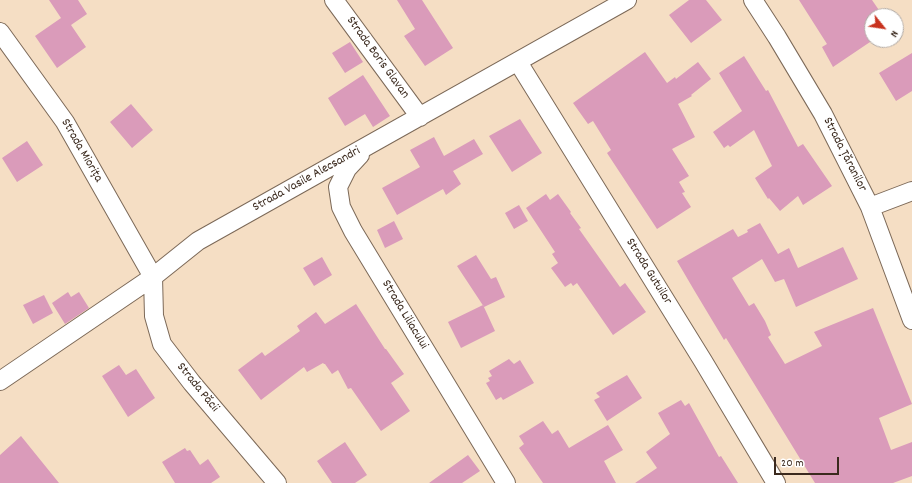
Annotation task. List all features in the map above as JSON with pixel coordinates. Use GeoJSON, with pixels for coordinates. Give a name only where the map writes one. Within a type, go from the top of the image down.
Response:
{"type":"FeatureCollection","features":[{"type":"Feature","properties":{"kind":"street","name":"Strada Boris Glavan"},"geometry":{"type":"LineString","coordinates":[[334,0],[420,117]]}},
{"type":"Feature","properties":{"kind":"street","name":"Strada Vasile Alecsandri"},"geometry":{"type":"LineString","coordinates":[[0,381],[153,277],[198,241],[627,0]]}},
{"type":"Feature","properties":{"kind":"street","name":"Strada Țăranilor"},"geometry":{"type":"LineString","coordinates":[[753,0],[823,114],[870,207],[912,320]]}},
{"type":"Feature","properties":{"kind":"street","name":"Strada Miorița"},"geometry":{"type":"LineString","coordinates":[[0,32],[65,122],[153,277]]}},
{"type":"Feature","properties":{"kind":"street","name":"Strada Gutuilor"},"geometry":{"type":"LineString","coordinates":[[518,62],[703,361],[776,483]]}},
{"type":"Feature","properties":{"kind":"street","name":"Strada Liliacului"},"geometry":{"type":"LineString","coordinates":[[369,145],[347,169],[338,187],[341,207],[353,231],[506,483]]}},
{"type":"Feature","properties":{"kind":"street"},"geometry":{"type":"LineString","coordinates":[[870,207],[912,191]]}},
{"type":"Feature","properties":{"kind":"street","name":"Strada Păcii"},"geometry":{"type":"LineString","coordinates":[[153,277],[154,316],[162,344],[192,383],[276,483]]}},
{"type":"Feature","properties":{"kind":"building"},"geometry":{"type":"Polygon","coordinates":[[[49,0],[78,0],[87,14],[71,25],[86,47],[57,68],[35,36],[61,18],[49,0]]]}},
{"type":"Feature","properties":{"kind":"building"},"geometry":{"type":"Polygon","coordinates":[[[397,0],[422,0],[453,48],[425,66],[404,36],[415,29],[397,0]]]}},
{"type":"Feature","properties":{"kind":"building"},"geometry":{"type":"Polygon","coordinates":[[[689,0],[706,0],[722,20],[691,43],[669,15],[689,0]]]}},
{"type":"Feature","properties":{"kind":"building"},"geometry":{"type":"Polygon","coordinates":[[[799,0],[872,0],[878,8],[864,8],[864,46],[833,67],[822,47],[827,44],[799,0]]]}},
{"type":"Feature","properties":{"kind":"building"},"geometry":{"type":"Polygon","coordinates":[[[350,42],[363,62],[345,73],[332,53],[350,42]]]}},
{"type":"Feature","properties":{"kind":"building"},"geometry":{"type":"Polygon","coordinates":[[[645,52],[667,83],[675,77],[676,79],[698,62],[711,79],[691,95],[692,96],[678,104],[695,137],[672,149],[689,176],[679,182],[685,192],[682,193],[691,207],[657,229],[607,153],[611,150],[593,121],[588,124],[573,103],[645,52]]]}},
{"type":"Feature","properties":{"kind":"building"},"geometry":{"type":"Polygon","coordinates":[[[912,53],[912,91],[896,101],[879,73],[912,53]]]}},
{"type":"Feature","properties":{"kind":"building"},"geometry":{"type":"Polygon","coordinates":[[[744,56],[766,91],[768,90],[798,147],[803,144],[832,186],[803,205],[798,196],[780,211],[769,198],[768,199],[755,178],[772,166],[754,130],[730,147],[728,145],[724,148],[713,132],[742,111],[719,73],[744,56]]]}},
{"type":"Feature","properties":{"kind":"building"},"geometry":{"type":"Polygon","coordinates":[[[363,75],[390,116],[373,127],[365,114],[345,126],[328,98],[363,75]]]}},
{"type":"Feature","properties":{"kind":"building"},"geometry":{"type":"Polygon","coordinates":[[[131,104],[153,130],[132,148],[110,122],[131,104]]]}},
{"type":"Feature","properties":{"kind":"building"},"geometry":{"type":"Polygon","coordinates":[[[520,119],[542,153],[512,172],[489,136],[520,119]]]}},
{"type":"Feature","properties":{"kind":"building"},"geometry":{"type":"Polygon","coordinates":[[[434,137],[444,156],[474,139],[483,154],[453,171],[461,184],[446,195],[443,189],[397,215],[382,188],[420,167],[410,150],[434,137]]]}},
{"type":"Feature","properties":{"kind":"building"},"geometry":{"type":"Polygon","coordinates":[[[27,141],[43,165],[17,182],[2,158],[27,141]]]}},
{"type":"Feature","properties":{"kind":"building"},"geometry":{"type":"Polygon","coordinates":[[[546,194],[550,200],[558,194],[581,228],[579,229],[620,287],[625,283],[646,312],[613,335],[577,283],[573,286],[571,283],[565,287],[551,268],[558,263],[552,254],[555,252],[526,208],[546,194]]]}},
{"type":"Feature","properties":{"kind":"building"},"geometry":{"type":"Polygon","coordinates":[[[519,205],[528,221],[514,229],[505,213],[519,205]]]}},
{"type":"Feature","properties":{"kind":"building"},"geometry":{"type":"Polygon","coordinates":[[[394,221],[403,239],[385,248],[377,230],[394,221]]]}},
{"type":"Feature","properties":{"kind":"building"},"geometry":{"type":"Polygon","coordinates":[[[760,223],[778,254],[789,248],[798,268],[843,247],[858,279],[796,307],[784,279],[775,282],[762,259],[732,278],[749,306],[754,303],[765,321],[771,335],[768,337],[785,364],[822,346],[814,332],[873,308],[912,404],[879,418],[891,450],[912,442],[912,476],[893,483],[815,483],[726,338],[724,340],[677,261],[733,229],[738,237],[760,223]]]}},
{"type":"Feature","properties":{"kind":"building"},"geometry":{"type":"Polygon","coordinates":[[[476,255],[491,279],[496,277],[505,297],[484,307],[457,266],[476,255]]]}},
{"type":"Feature","properties":{"kind":"building"},"geometry":{"type":"Polygon","coordinates":[[[322,257],[332,275],[314,286],[303,268],[322,257]]]}},
{"type":"Feature","properties":{"kind":"building"},"geometry":{"type":"Polygon","coordinates":[[[68,292],[71,297],[79,292],[89,308],[65,324],[52,303],[68,292]]]}},
{"type":"Feature","properties":{"kind":"building"},"geometry":{"type":"Polygon","coordinates":[[[44,295],[53,313],[33,324],[23,305],[44,295]]]}},
{"type":"Feature","properties":{"kind":"building"},"geometry":{"type":"Polygon","coordinates":[[[356,304],[385,349],[404,374],[391,383],[410,411],[381,431],[351,388],[348,389],[338,370],[332,374],[323,363],[307,372],[304,367],[261,400],[238,370],[262,352],[265,356],[300,331],[297,326],[316,312],[325,324],[356,304]]]}},
{"type":"Feature","properties":{"kind":"building"},"geometry":{"type":"Polygon","coordinates":[[[483,305],[495,331],[461,348],[448,322],[483,305]]]}},
{"type":"Feature","properties":{"kind":"building"},"geometry":{"type":"Polygon","coordinates":[[[509,359],[514,364],[520,360],[534,383],[503,400],[501,397],[496,400],[486,383],[490,381],[488,378],[492,376],[489,371],[509,359]]]}},
{"type":"Feature","properties":{"kind":"building"},"geometry":{"type":"Polygon","coordinates":[[[119,365],[126,375],[136,369],[155,398],[128,417],[102,376],[119,365]]]}},
{"type":"Feature","properties":{"kind":"building"},"geometry":{"type":"Polygon","coordinates":[[[627,375],[642,398],[607,421],[594,400],[600,397],[596,393],[627,375]]]}},
{"type":"Feature","properties":{"kind":"building"},"geometry":{"type":"Polygon","coordinates":[[[681,400],[685,406],[689,403],[719,457],[721,456],[738,483],[635,483],[657,468],[646,452],[670,434],[658,413],[681,400]]]}},
{"type":"Feature","properties":{"kind":"building"},"geometry":{"type":"Polygon","coordinates":[[[543,421],[552,434],[558,430],[569,448],[608,425],[623,450],[604,461],[616,483],[543,483],[519,448],[524,444],[519,436],[543,421]]]}},
{"type":"Feature","properties":{"kind":"building"},"geometry":{"type":"Polygon","coordinates":[[[21,436],[59,483],[0,483],[0,455],[21,436]]]}},
{"type":"Feature","properties":{"kind":"building"},"geometry":{"type":"Polygon","coordinates":[[[345,442],[367,475],[355,483],[332,483],[317,461],[345,442]]]}},
{"type":"Feature","properties":{"kind":"building"},"geometry":{"type":"Polygon","coordinates":[[[185,448],[187,451],[190,450],[200,465],[208,459],[220,477],[211,483],[175,483],[162,462],[185,448]]]}},
{"type":"Feature","properties":{"kind":"building"},"geometry":{"type":"Polygon","coordinates":[[[468,455],[480,471],[462,483],[429,483],[468,455]]]}}]}
